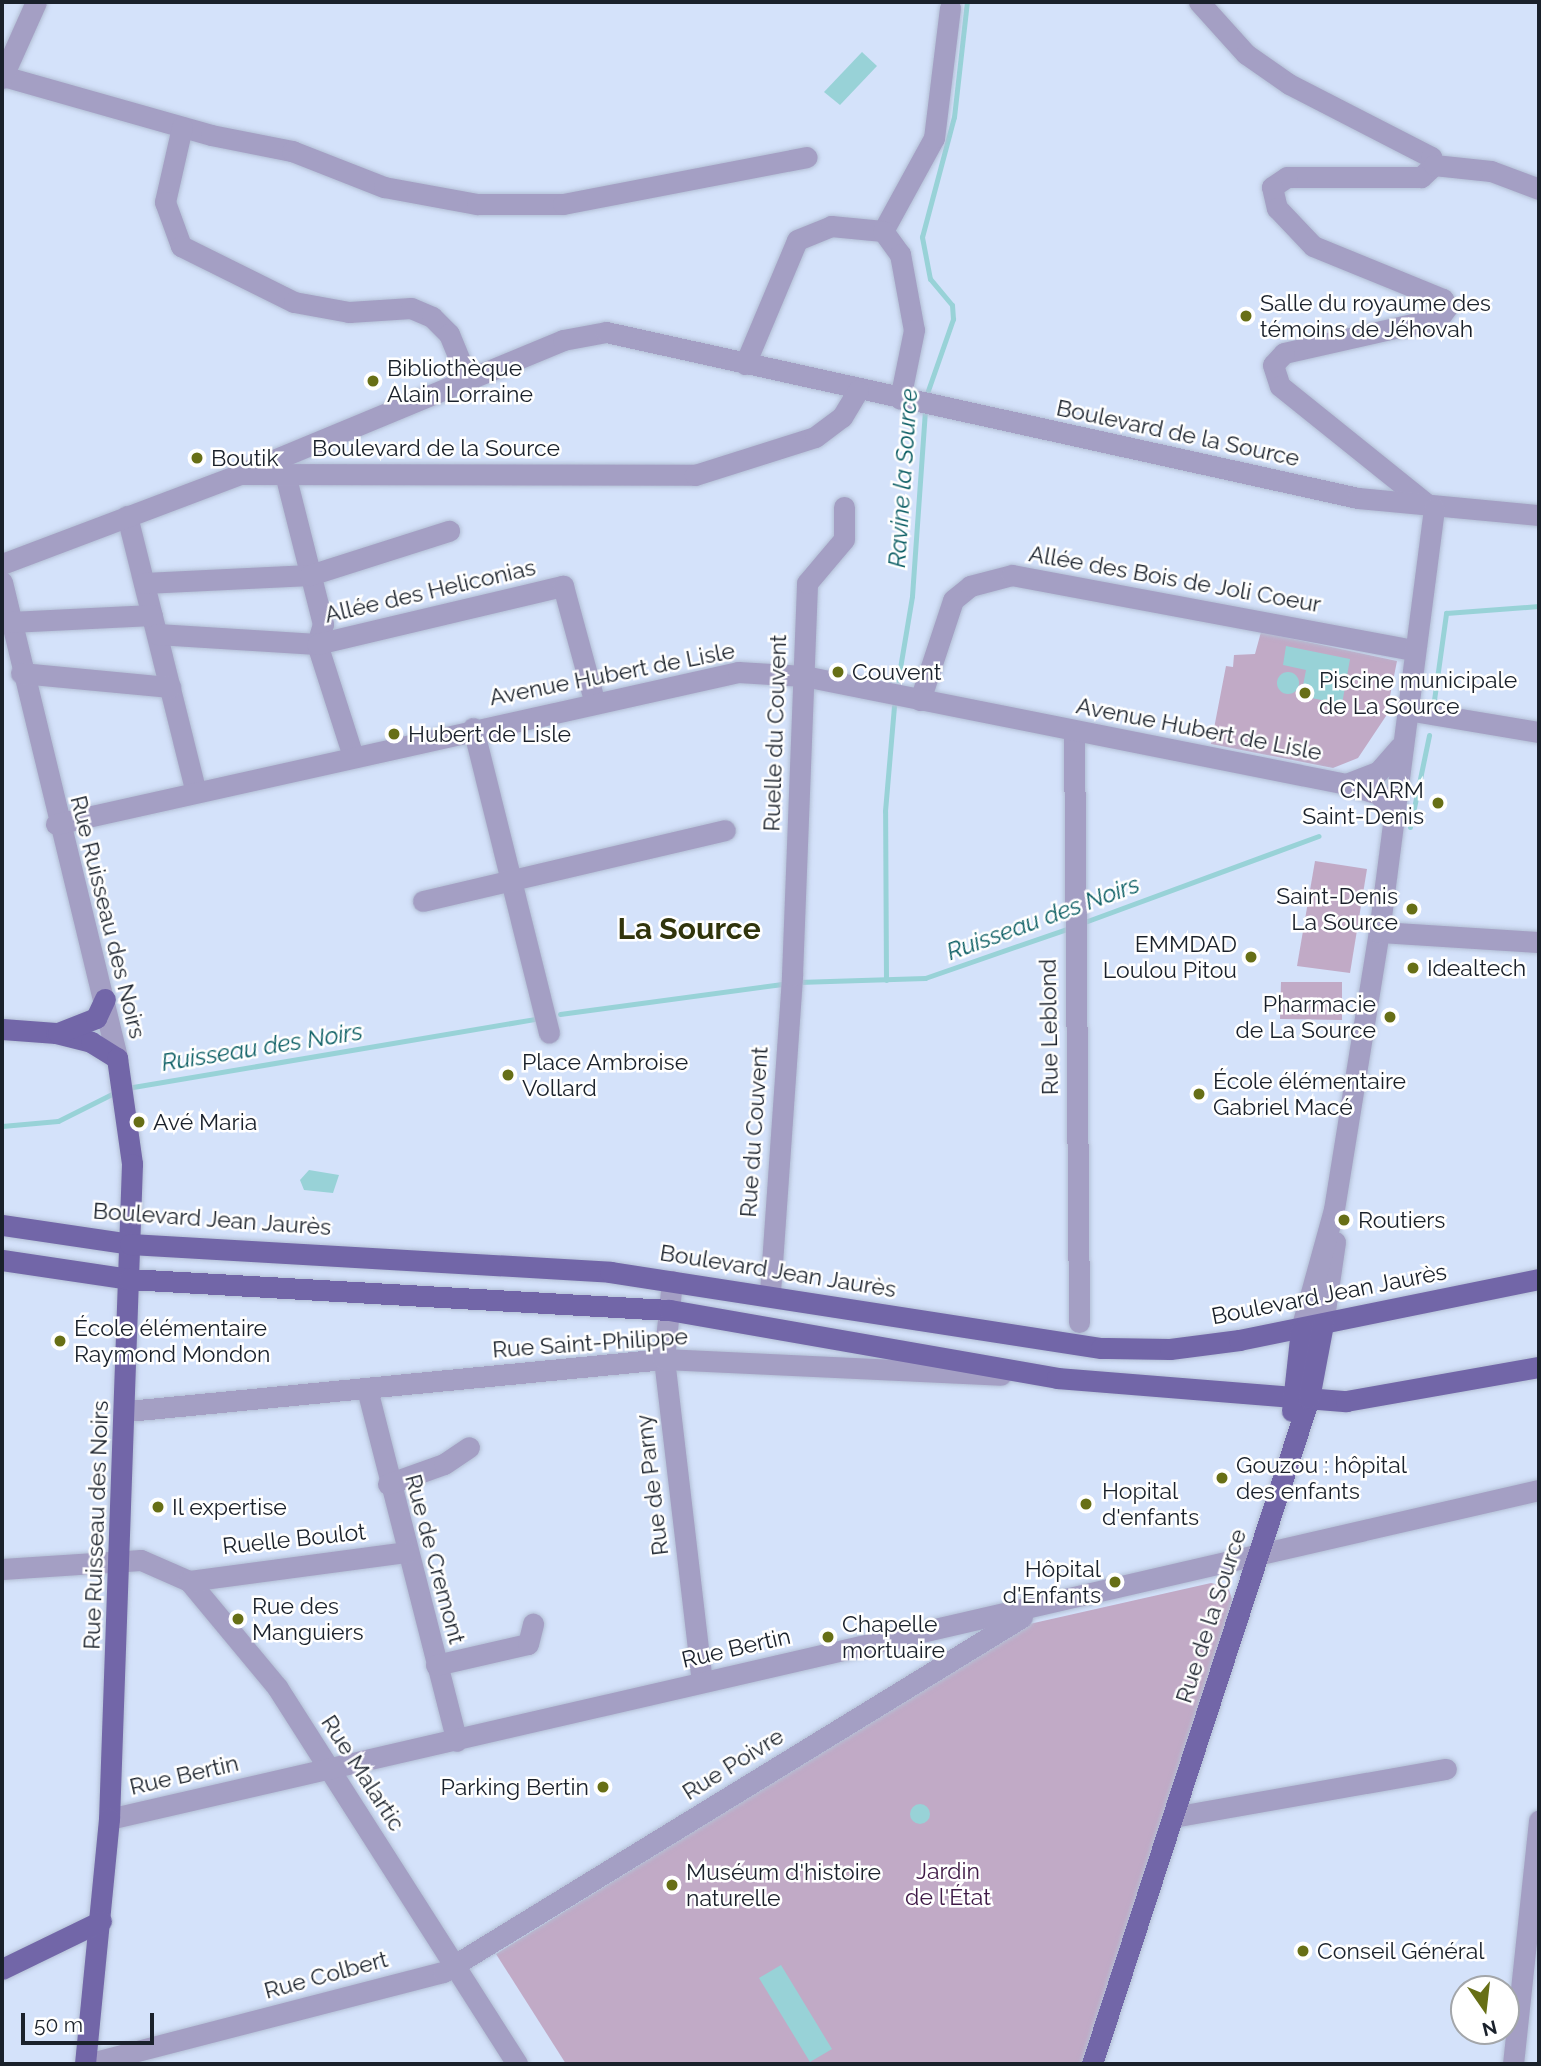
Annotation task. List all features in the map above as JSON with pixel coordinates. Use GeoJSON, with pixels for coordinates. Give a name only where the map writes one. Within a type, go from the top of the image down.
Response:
{"type":"FeatureCollection","features":[{"type":"Feature","properties":{"kind":"main road"},"geometry":{"type":"LineString","coordinates":[[55,1033],[96,1018],[105,999]]}},
{"type":"Feature","properties":{"kind":"main road"},"geometry":{"type":"LineString","coordinates":[[2,1029],[55,1033],[91,1042],[119,1067]]}},
{"type":"Feature","properties":{"kind":"main road","name":"Rue Ruisseau des Noirs"},"geometry":{"type":"LineString","coordinates":[[86,2064],[109,1819],[128,1411],[132,1164],[119,1067]]}},
{"type":"Feature","properties":{"kind":"main road","name":"Boulevard Jean Jaurès"},"geometry":{"type":"LineString","coordinates":[[2,1225],[130,1244],[477,1262],[771,1292],[1069,1346],[1170,1349],[1301,1329],[1539,1279]]}},
{"type":"Feature","properties":{"kind":"main road"},"geometry":{"type":"LineString","coordinates":[[2,1260],[129,1279],[669,1310],[1057,1378],[1299,1397],[1384,1397],[1539,1367]]}},
{"type":"Feature","properties":{"kind":"main road","name":"Rue de la Source"},"geometry":{"type":"LineString","coordinates":[[1299,1397],[1323,1324]]}},
{"type":"Feature","properties":{"kind":"main road","name":"Rue de la Source"},"geometry":{"type":"LineString","coordinates":[[1092,2064],[1259,1556],[1295,1430],[1301,1329]]}},
{"type":"Feature","properties":{"kind":"main road"},"geometry":{"type":"LineString","coordinates":[[2,1969],[101,1921]]}},
{"type":"Feature","properties":{"kind":"street"},"geometry":{"type":"LineString","coordinates":[[36,2],[2,77],[182,127],[292,151],[428,198],[519,206],[604,198],[807,158]]}},
{"type":"Feature","properties":{"kind":"street"},"geometry":{"type":"LineString","coordinates":[[1199,2],[1246,54],[1289,84],[1423,150],[1434,165],[1491,171],[1539,189]]}},
{"type":"Feature","properties":{"kind":"street"},"geometry":{"type":"LineString","coordinates":[[883,231],[934,138],[950,8]]}},
{"type":"Feature","properties":{"kind":"street"},"geometry":{"type":"LineString","coordinates":[[182,127],[165,202],[181,246],[294,302],[349,312],[411,309],[432,317],[449,334],[468,380]]}},
{"type":"Feature","properties":{"kind":"street"},"geometry":{"type":"LineString","coordinates":[[1434,165],[1421,177],[1287,177],[1272,187],[1278,208],[1313,246],[1443,299],[1447,307],[1439,318],[1284,353],[1273,365],[1280,386],[1434,509],[1407,710],[1539,732]]}},
{"type":"Feature","properties":{"kind":"street"},"geometry":{"type":"LineString","coordinates":[[745,364],[797,240],[831,226],[883,231],[900,254],[914,330],[906,400]]}},
{"type":"Feature","properties":{"kind":"street","name":"Boulevard de la Source"},"geometry":{"type":"LineString","coordinates":[[2,564],[240,474],[468,380],[595,332],[633,334],[745,364],[1206,468],[1434,509],[1539,515]]}},
{"type":"Feature","properties":{"kind":"street","name":"Boulevard de la Source"},"geometry":{"type":"LineString","coordinates":[[240,474],[695,475],[815,438],[842,417],[858,390]]}},
{"type":"Feature","properties":{"kind":"street"},"geometry":{"type":"LineString","coordinates":[[285,474],[323,624],[317,644]]}},
{"type":"Feature","properties":{"kind":"street","name":"Ruelle du Couvent"},"geometry":{"type":"LineString","coordinates":[[792,982],[807,583],[844,539],[845,507]]}},
{"type":"Feature","properties":{"kind":"street"},"geometry":{"type":"LineString","coordinates":[[127,516],[196,792]]}},
{"type":"Feature","properties":{"kind":"street","name":"Allée des Heliconias"},"geometry":{"type":"LineString","coordinates":[[144,583],[310,575],[449,531]]}},
{"type":"Feature","properties":{"kind":"street","name":"Allée des Bois de Joli Coeur"},"geometry":{"type":"LineString","coordinates":[[920,700],[953,600],[970,586],[1012,575],[1414,650]]}},
{"type":"Feature","properties":{"kind":"street","name":"Rue Ruisseau des Noirs"},"geometry":{"type":"LineString","coordinates":[[2,582],[56,824],[105,999],[119,1067]]}},
{"type":"Feature","properties":{"kind":"street","name":"Allée des Heliconias"},"geometry":{"type":"LineString","coordinates":[[10,622],[155,625],[317,644],[563,586],[594,700]]}},
{"type":"Feature","properties":{"kind":"street","name":"Allée des Heliconias"},"geometry":{"type":"LineString","coordinates":[[317,644],[353,756]]}},
{"type":"Feature","properties":{"kind":"street","name":"Avenue Hubert de Lisle"},"geometry":{"type":"LineString","coordinates":[[56,824],[594,700],[738,672],[804,676],[1074,732],[1346,784],[1379,794],[1391,811]]}},
{"type":"Feature","properties":{"kind":"street"},"geometry":{"type":"LineString","coordinates":[[22,673],[170,687]]}},
{"type":"Feature","properties":{"kind":"street","name":"Avenue Hubert de Lisle"},"geometry":{"type":"LineString","coordinates":[[1346,784],[1387,776],[1401,745],[1407,710]]}},
{"type":"Feature","properties":{"kind":"street"},"geometry":{"type":"LineString","coordinates":[[473,728],[549,1033]]}},
{"type":"Feature","properties":{"kind":"street","name":"Rue Leblond"},"geometry":{"type":"LineString","coordinates":[[1074,732],[1079,1322]]}},
{"type":"Feature","properties":{"kind":"street","name":"Rue de la Source"},"geometry":{"type":"LineString","coordinates":[[1323,1324],[1334,1209],[1379,932],[1391,811],[1387,776]]}},
{"type":"Feature","properties":{"kind":"street"},"geometry":{"type":"LineString","coordinates":[[423,901],[725,830]]}},
{"type":"Feature","properties":{"kind":"street"},"geometry":{"type":"LineString","coordinates":[[1379,932],[1539,942]]}},
{"type":"Feature","properties":{"kind":"street","name":"Rue du Couvent"},"geometry":{"type":"LineString","coordinates":[[771,1292],[792,982]]}},
{"type":"Feature","properties":{"kind":"street","name":"Rue de la Source"},"geometry":{"type":"LineString","coordinates":[[1301,1329],[1334,1209]]}},
{"type":"Feature","properties":{"kind":"street","name":"Rue de Parny"},"geometry":{"type":"LineString","coordinates":[[672,1281],[664,1359],[702,1682]]}},
{"type":"Feature","properties":{"kind":"street","name":"Rue Saint-Philippe"},"geometry":{"type":"LineString","coordinates":[[128,1411],[367,1390],[664,1359],[1057,1378]]}},
{"type":"Feature","properties":{"kind":"street","name":"Rue de Cremont"},"geometry":{"type":"LineString","coordinates":[[367,1390],[388,1484],[457,1741]]}},
{"type":"Feature","properties":{"kind":"street"},"geometry":{"type":"LineString","coordinates":[[388,1484],[444,1464],[469,1447]]}},
{"type":"Feature","properties":{"kind":"street","name":"Rue Bertin"},"geometry":{"type":"LineString","coordinates":[[109,1819],[1539,1490]]}},
{"type":"Feature","properties":{"kind":"street","name":"Ruelle Boulot"},"geometry":{"type":"LineString","coordinates":[[189,1581],[406,1552]]}},
{"type":"Feature","properties":{"kind":"street"},"geometry":{"type":"LineString","coordinates":[[2,1569],[121,1561]]}},
{"type":"Feature","properties":{"kind":"street","name":"Rue Malartic"},"geometry":{"type":"LineString","coordinates":[[121,1561],[152,1563],[189,1581],[277,1687],[517,2064]]}},
{"type":"Feature","properties":{"kind":"street","name":"Rue Poivre"},"geometry":{"type":"LineString","coordinates":[[454,1966],[1039,1606]]}},
{"type":"Feature","properties":{"kind":"street"},"geometry":{"type":"LineString","coordinates":[[436,1665],[528,1644],[533,1624]]}},
{"type":"Feature","properties":{"kind":"street"},"geometry":{"type":"LineString","coordinates":[[1173,1817],[1446,1769]]}},
{"type":"Feature","properties":{"kind":"street"},"geometry":{"type":"LineString","coordinates":[[1513,2064],[1535,1909],[1539,1820]]}},
{"type":"Feature","properties":{"kind":"street","name":"Rue Colbert"},"geometry":{"type":"LineString","coordinates":[[86,2064],[454,1966]]}},
{"type":"Feature","properties":{"kind":"green space","name":"Piscine municipale de La Source"},"geometry":{"type":"Polygon","coordinates":[[[1261,632],[1397,661],[1386,716],[1358,758],[1333,768],[1211,744],[1226,666],[1233,667],[1234,655],[1255,654],[1261,632]]]}},
{"type":"Feature","properties":{"kind":"green space"},"geometry":{"type":"Polygon","coordinates":[[[1315,861],[1367,869],[1350,973],[1297,966],[1315,861]]]}},
{"type":"Feature","properties":{"kind":"green space"},"geometry":{"type":"Polygon","coordinates":[[[1281,982],[1342,982],[1342,1020],[1280,1019],[1281,982]]]}},
{"type":"Feature","properties":{"kind":"green space","name":"Jardin de l'État"},"geometry":{"type":"Polygon","coordinates":[[[1211,1583],[1228,1587],[1234,1605],[1082,2064],[566,2064],[496,1954],[1025,1625],[1211,1583]]]}},
{"type":"Feature","properties":{"kind":"shaded area"},"geometry":{"type":"Polygon","coordinates":[[[862,52],[877,66],[840,105],[824,92],[862,52]]]}},
{"type":"Feature","properties":{"kind":"shaded area"},"geometry":{"type":"Polygon","coordinates":[[[1286,646],[1350,659],[1342,704],[1301,696],[1306,670],[1283,665],[1286,646]]]}},
{"type":"Feature","properties":{"kind":"shaded area"},"geometry":{"type":"Polygon","coordinates":[[[1288,672],[1296,675],[1299,683],[1296,691],[1288,694],[1280,691],[1277,683],[1280,675],[1288,672]]]}},
{"type":"Feature","properties":{"kind":"shaded area"},"geometry":{"type":"Polygon","coordinates":[[[309,1170],[339,1175],[333,1193],[304,1190],[300,1180],[309,1170]]]}},
{"type":"Feature","properties":{"kind":"shaded area"},"geometry":{"type":"Polygon","coordinates":[[[920,1804],[927,1807],[930,1814],[927,1821],[920,1824],[913,1821],[910,1814],[913,1807],[920,1804]]]}},
{"type":"Feature","properties":{"kind":"shaded area"},"geometry":{"type":"Polygon","coordinates":[[[781,1965],[832,2049],[810,2062],[759,1978],[781,1965]]]}},
{"type":"Feature","properties":{"kind":"waterway","name":"Ravine la Source"},"geometry":{"type":"LineString","coordinates":[[925,399],[953,319],[952,305],[930,279],[922,237],[954,117],[967,2]]}},
{"type":"Feature","properties":{"kind":"waterway","name":"Ravine la Source"},"geometry":{"type":"LineString","coordinates":[[898,680],[912,596],[925,409]]}},
{"type":"Feature","properties":{"kind":"waterway","name":"Ruisseau des Noirs"},"geometry":{"type":"LineString","coordinates":[[1434,700],[1446,613],[1539,606]]}},
{"type":"Feature","properties":{"kind":"waterway","name":"Ravine la Source"},"geometry":{"type":"LineString","coordinates":[[886,980],[885,811],[894,706]]}},
{"type":"Feature","properties":{"kind":"waterway","name":"Ruisseau des Noirs"},"geometry":{"type":"LineString","coordinates":[[1410,827],[1429,735]]}},
{"type":"Feature","properties":{"kind":"waterway","name":"Ruisseau des Noirs"},"geometry":{"type":"LineString","coordinates":[[1082,923],[1319,836]]}},
{"type":"Feature","properties":{"kind":"waterway","name":"Ruisseau des Noirs"},"geometry":{"type":"LineString","coordinates":[[798,982],[925,978],[1069,928]]}},
{"type":"Feature","properties":{"kind":"waterway","name":"Ruisseau des Noirs"},"geometry":{"type":"LineString","coordinates":[[560,1014],[788,983]]}},
{"type":"Feature","properties":{"kind":"waterway","name":"Ruisseau des Noirs"},"geometry":{"type":"LineString","coordinates":[[127,1088],[534,1019]]}},
{"type":"Feature","properties":{"kind":"waterway","name":"Ruisseau des Noirs"},"geometry":{"type":"LineString","coordinates":[[2,1126],[58,1121],[118,1091]]}},
{"type":"Feature","properties":{"kind":"place","name":"Salle du royaume des témoins de Jéhovah"},"geometry":{"type":"Point","coordinates":[1246,316]}},
{"type":"Feature","properties":{"kind":"place","name":"Bibliothèque Alain Lorraine"},"geometry":{"type":"Point","coordinates":[373,381]}},
{"type":"Feature","properties":{"kind":"place","name":"Boutik"},"geometry":{"type":"Point","coordinates":[197,458]}},
{"type":"Feature","properties":{"kind":"place","name":"Couvent"},"geometry":{"type":"Point","coordinates":[838,672]}},
{"type":"Feature","properties":{"kind":"place","name":"Piscine municipale de La Source"},"geometry":{"type":"Point","coordinates":[1305,693]}},
{"type":"Feature","properties":{"kind":"place","name":"Hubert de Lisle"},"geometry":{"type":"Point","coordinates":[394,734]}},
{"type":"Feature","properties":{"kind":"place","name":"CNARM Saint-Denis"},"geometry":{"type":"Point","coordinates":[1438,803]}},
{"type":"Feature","properties":{"kind":"place","name":"Saint-Denis La Source"},"geometry":{"type":"Point","coordinates":[1412,909]}},
{"type":"Feature","properties":{"kind":"place","name":"EMMDAD Loulou Pitou"},"geometry":{"type":"Point","coordinates":[1251,957]}},
{"type":"Feature","properties":{"kind":"place","name":"Idealtech"},"geometry":{"type":"Point","coordinates":[1413,968]}},
{"type":"Feature","properties":{"kind":"place","name":"Pharmacie de La Source"},"geometry":{"type":"Point","coordinates":[1390,1017]}},
{"type":"Feature","properties":{"kind":"place","name":"Place Ambroise Vollard"},"geometry":{"type":"Point","coordinates":[508,1075]}},
{"type":"Feature","properties":{"kind":"place","name":"École élémentaire Gabriel Macé"},"geometry":{"type":"Point","coordinates":[1199,1094]}},
{"type":"Feature","properties":{"kind":"place","name":"Avé Maria"},"geometry":{"type":"Point","coordinates":[139,1122]}},
{"type":"Feature","properties":{"kind":"place","name":"Routiers"},"geometry":{"type":"Point","coordinates":[1344,1220]}},
{"type":"Feature","properties":{"kind":"place","name":"École élémentaire Raymond Mondon"},"geometry":{"type":"Point","coordinates":[60,1341]}},
{"type":"Feature","properties":{"kind":"place","name":"Gouzou : hôpital des enfants"},"geometry":{"type":"Point","coordinates":[1222,1478]}},
{"type":"Feature","properties":{"kind":"place","name":"Hopital d'enfants"},"geometry":{"type":"Point","coordinates":[1086,1504]}},
{"type":"Feature","properties":{"kind":"place","name":"Il expertise"},"geometry":{"type":"Point","coordinates":[158,1507]}},
{"type":"Feature","properties":{"kind":"place","name":"Hôpital d'Enfants"},"geometry":{"type":"Point","coordinates":[1115,1582]}},
{"type":"Feature","properties":{"kind":"place","name":"Rue des Manguiers"},"geometry":{"type":"Point","coordinates":[238,1619]}},
{"type":"Feature","properties":{"kind":"place","name":"Chapelle mortuaire"},"geometry":{"type":"Point","coordinates":[828,1637]}},
{"type":"Feature","properties":{"kind":"place","name":"Parking Bertin"},"geometry":{"type":"Point","coordinates":[603,1787]}},
{"type":"Feature","properties":{"kind":"place","name":"Muséum d'histoire naturelle"},"geometry":{"type":"Point","coordinates":[672,1885]}},
{"type":"Feature","properties":{"kind":"place","name":"Conseil Général"},"geometry":{"type":"Point","coordinates":[1303,1951]}},
{"type":"Feature","properties":{"kind":"district","name":"La Source"},"geometry":{"type":"Point","coordinates":[689,929]}}]}
